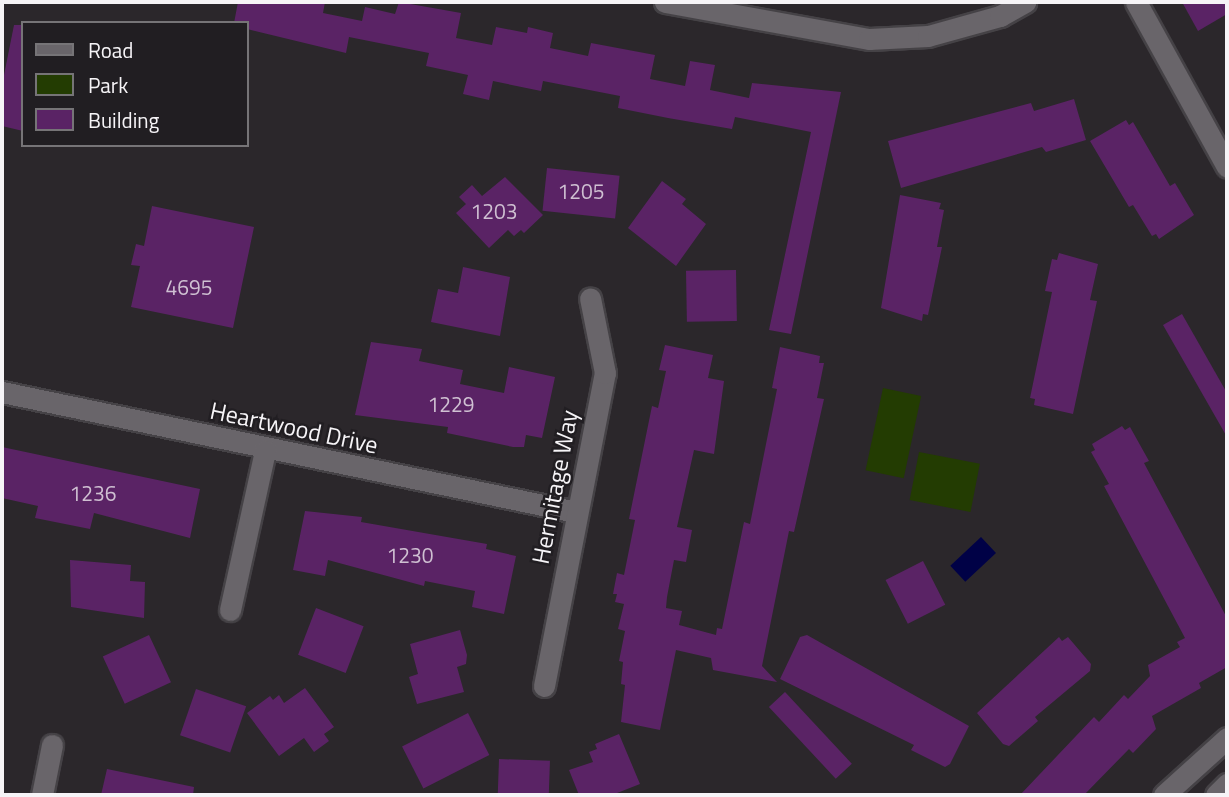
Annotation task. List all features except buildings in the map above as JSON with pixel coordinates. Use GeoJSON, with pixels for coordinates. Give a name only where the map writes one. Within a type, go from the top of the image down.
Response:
{"type":"FeatureCollection","features":[{"type":"Feature","properties":{"kind":"street"},"geometry":{"type":"LineString","coordinates":[[664,2],[869,39],[928,36],[1000,16],[1025,2]]}},
{"type":"Feature","properties":{"kind":"street"},"geometry":{"type":"LineString","coordinates":[[1136,2],[1227,167]]}},
{"type":"Feature","properties":{"kind":"street","name":"Hermitage Way"},"geometry":{"type":"LineString","coordinates":[[544,686],[605,373],[590,298]]}},
{"type":"Feature","properties":{"kind":"street","name":"Heartwood Drive"},"geometry":{"type":"LineString","coordinates":[[2,392],[265,451],[576,512]]}},
{"type":"Feature","properties":{"kind":"street"},"geometry":{"type":"LineString","coordinates":[[230,610],[265,451]]}},
{"type":"Feature","properties":{"kind":"street"},"geometry":{"type":"LineString","coordinates":[[1164,795],[1227,738]]}},
{"type":"Feature","properties":{"kind":"street"},"geometry":{"type":"LineString","coordinates":[[42,795],[52,746]]}},
{"type":"Feature","properties":{"kind":"street"},"geometry":{"type":"LineString","coordinates":[[1216,795],[1227,784]]}},
{"type":"Feature","properties":{"kind":"green space"},"geometry":{"type":"Polygon","coordinates":[[[883,388],[921,396],[904,478],[866,470],[883,388]]]}},
{"type":"Feature","properties":{"kind":"green space"},"geometry":{"type":"Polygon","coordinates":[[[919,452],[980,464],[971,512],[910,500],[919,452]]]}},
{"type":"Feature","properties":{"kind":"shaded area"},"geometry":{"type":"Polygon","coordinates":[[[981,537],[996,553],[965,582],[950,566],[981,537]]]}}]}
